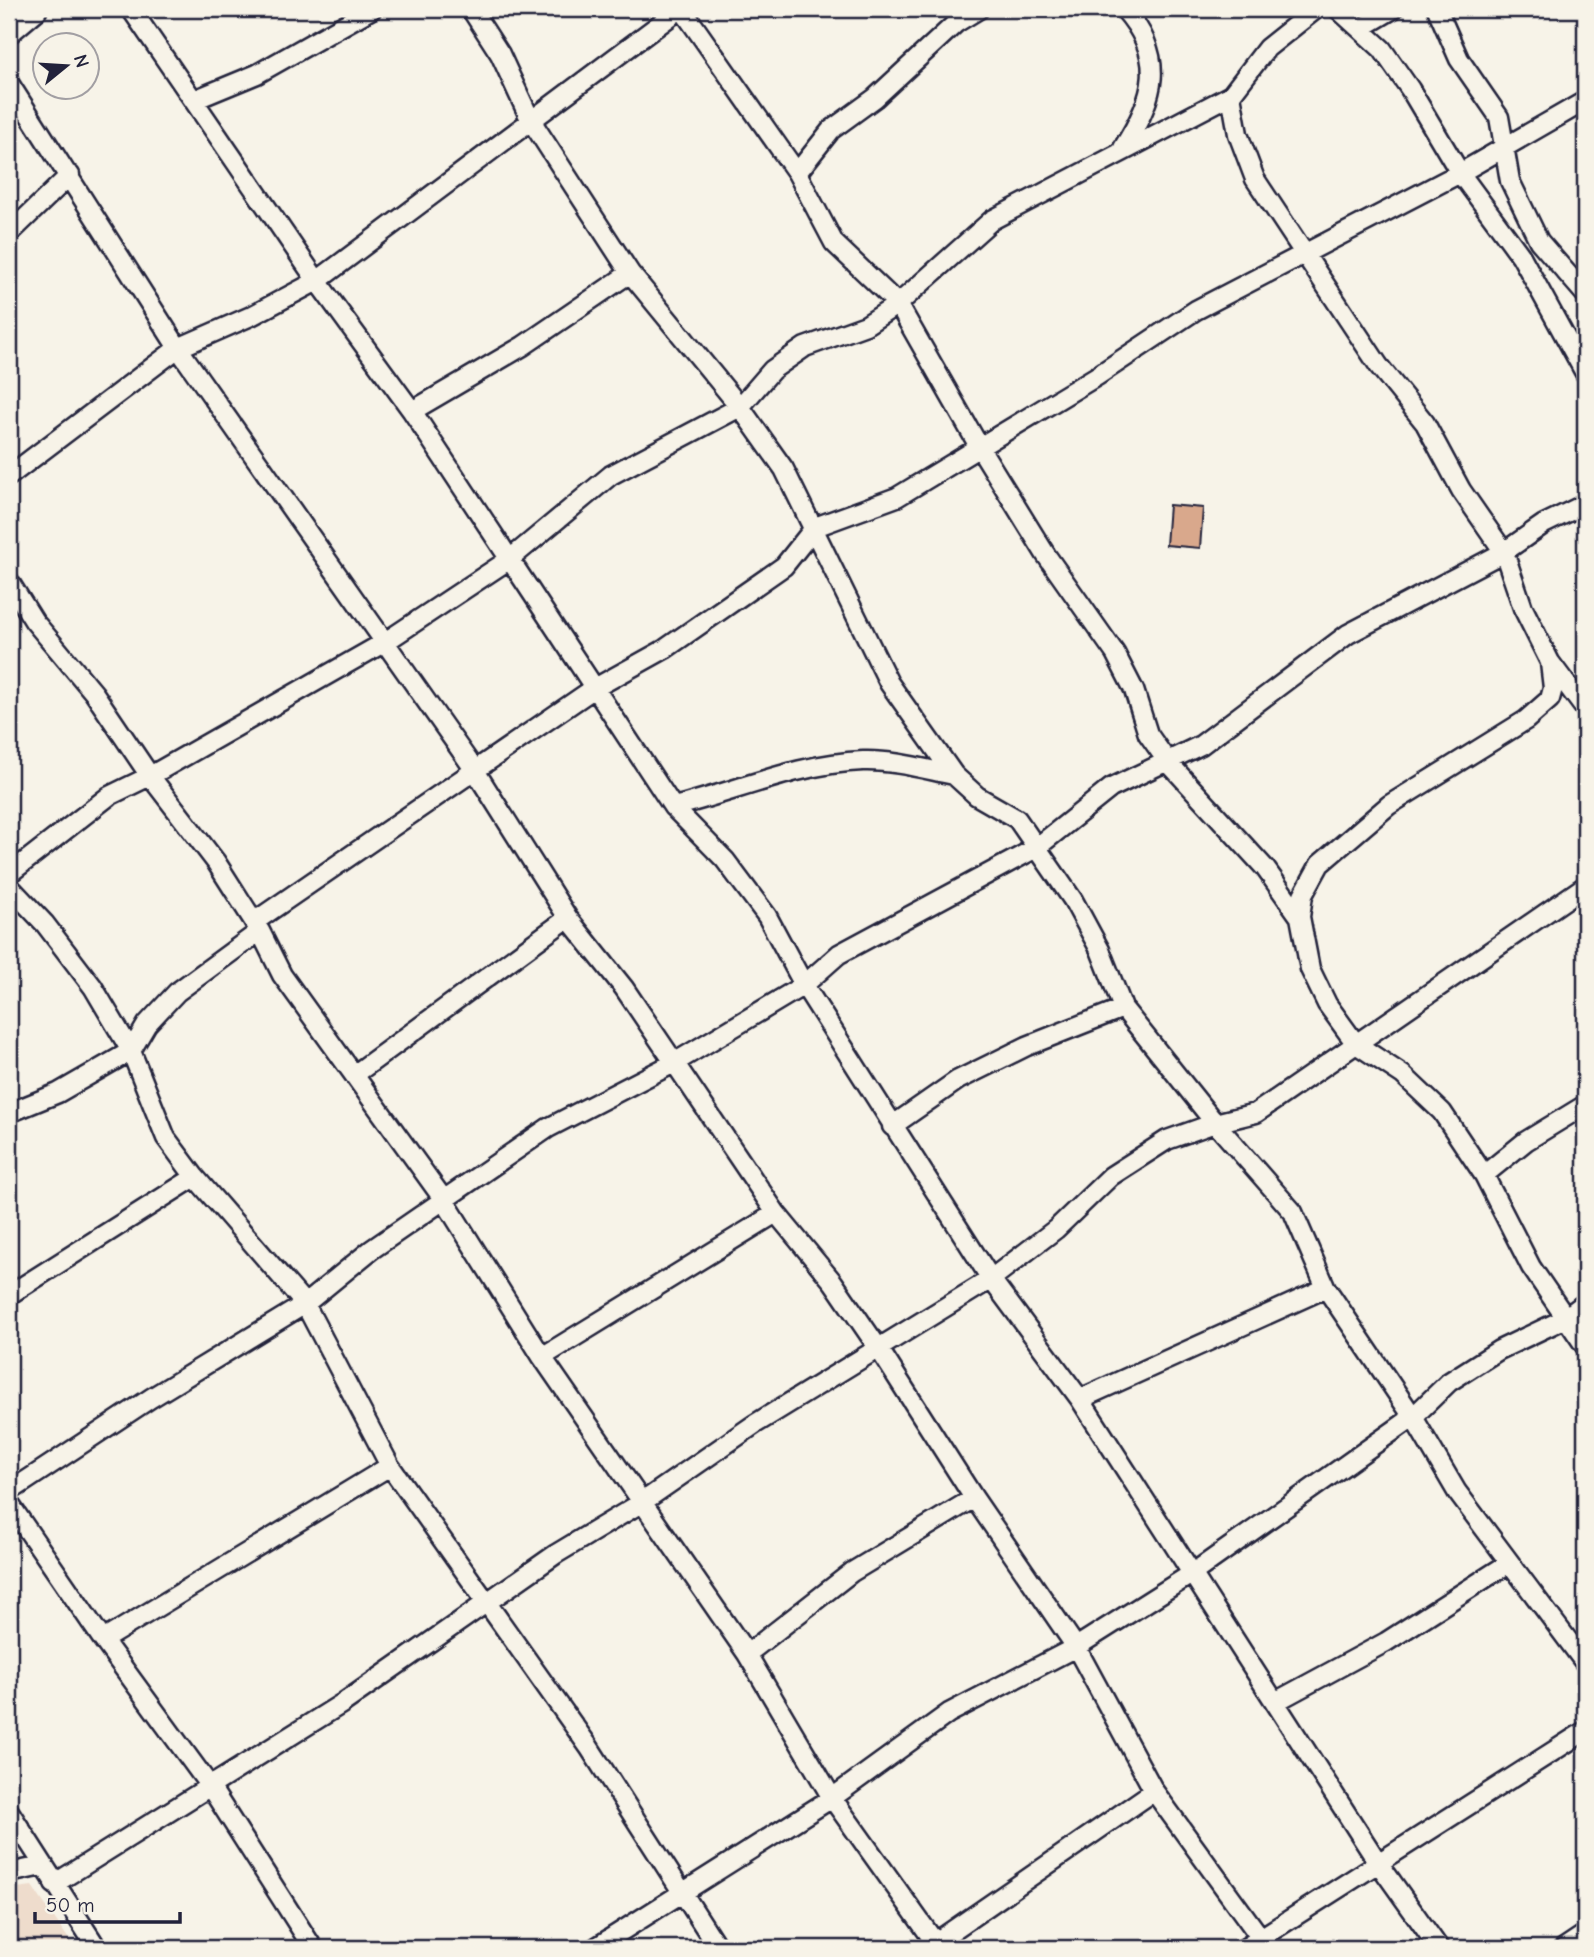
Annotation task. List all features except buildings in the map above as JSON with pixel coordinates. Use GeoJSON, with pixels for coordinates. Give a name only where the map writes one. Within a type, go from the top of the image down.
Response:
{"type":"FeatureCollection","features":[{"type":"Feature","properties":{"kind":"street"},"geometry":{"type":"LineString","coordinates":[[9,31],[35,9]]}},
{"type":"Feature","properties":{"kind":"street"},"geometry":{"type":"LineString","coordinates":[[131,9],[317,281],[412,411],[673,807],[725,860],[767,916],[804,985],[991,1279],[1080,1399],[1377,1861],[1439,1948]]}},
{"type":"Feature","properties":{"kind":"street"},"geometry":{"type":"LineString","coordinates":[[194,100],[257,74],[372,9]]}},
{"type":"Feature","properties":{"kind":"street"},"geometry":{"type":"LineString","coordinates":[[471,9],[500,54],[530,118],[630,273],[740,407],[784,469],[815,527],[889,683],[954,775],[977,796],[1017,819],[1073,900],[1100,950],[1123,1008],[1215,1123],[1293,1212],[1326,1288],[1413,1417],[1457,1492],[1509,1563],[1564,1631],[1585,1663]]}},
{"type":"Feature","properties":{"kind":"street"},"geometry":{"type":"LineString","coordinates":[[9,476],[178,348],[251,316],[317,281],[530,118],[682,9],[797,173],[834,243],[898,304],[980,448],[1046,555],[1115,653],[1133,690],[1148,734],[1167,761],[1265,868],[1300,917]]}},
{"type":"Feature","properties":{"kind":"street"},"geometry":{"type":"LineString","coordinates":[[797,173],[831,130],[875,98],[956,23],[979,9]]}},
{"type":"Feature","properties":{"kind":"street"},"geometry":{"type":"LineString","coordinates":[[1122,150],[1150,98],[1152,65],[1145,41],[1124,9]]}},
{"type":"Feature","properties":{"kind":"street"},"geometry":{"type":"LineString","coordinates":[[9,874],[108,796],[150,776],[385,642],[510,559],[611,475],[740,407],[772,370],[805,347],[866,325],[898,304],[992,219],[1231,95],[1267,48],[1315,9]]}},
{"type":"Feature","properties":{"kind":"street"},"geometry":{"type":"LineString","coordinates":[[1339,9],[1382,48],[1461,173],[1521,256],[1585,373]]}},
{"type":"Feature","properties":{"kind":"street"},"geometry":{"type":"LineString","coordinates":[[1361,28],[1393,9]]}},
{"type":"Feature","properties":{"kind":"street"},"geometry":{"type":"LineString","coordinates":[[1437,9],[1459,59],[1499,117],[1510,181],[1539,241],[1585,294]]}},
{"type":"Feature","properties":{"kind":"street"},"geometry":{"type":"LineString","coordinates":[[9,83],[178,348],[474,769],[568,918],[624,988],[776,1213],[833,1282],[879,1349],[974,1497],[1076,1647],[1154,1791],[1265,1943]]}},
{"type":"Feature","properties":{"kind":"street"},"geometry":{"type":"LineString","coordinates":[[1231,95],[1238,134],[1255,179],[1379,366],[1424,423],[1461,491],[1504,552],[1523,608],[1550,662],[1585,709]]}},
{"type":"Feature","properties":{"kind":"street"},"geometry":{"type":"LineString","coordinates":[[9,1112],[58,1093],[131,1051],[147,1024],[177,992],[257,926],[474,769],[593,689],[665,649],[784,566],[815,527],[897,497],[980,448],[1196,310],[1461,173],[1585,101]]}},
{"type":"Feature","properties":{"kind":"street"},"geometry":{"type":"LineString","coordinates":[[9,234],[70,175]]}},
{"type":"Feature","properties":{"kind":"street"},"geometry":{"type":"LineString","coordinates":[[412,411],[523,346],[630,273]]}},
{"type":"Feature","properties":{"kind":"street"},"geometry":{"type":"LineString","coordinates":[[9,1492],[150,1398],[305,1304],[371,1250],[548,1128],[674,1063],[804,985],[839,954],[1035,848],[1111,788],[1201,745],[1349,634],[1504,552],[1544,524],[1585,504]]}},
{"type":"Feature","properties":{"kind":"street"},"geometry":{"type":"LineString","coordinates":[[9,581],[34,621],[94,693],[150,776],[216,862],[257,926],[282,975],[444,1200],[542,1357],[747,1654],[832,1798],[938,1945],[1154,1791]]}},
{"type":"Feature","properties":{"kind":"street"},"geometry":{"type":"LineString","coordinates":[[1550,662],[1553,688],[1550,699],[1526,720],[1389,805],[1320,864],[1303,895],[1300,917],[1310,969],[1327,1004],[1356,1044],[1403,1075],[1442,1112],[1484,1175],[1531,1267],[1564,1319],[1585,1346]]}},
{"type":"Feature","properties":{"kind":"street"},"geometry":{"type":"LineString","coordinates":[[673,807],[823,765],[865,761],[954,775]]}},
{"type":"Feature","properties":{"kind":"street"},"geometry":{"type":"LineString","coordinates":[[9,886],[45,924],[93,987],[131,1051],[166,1138],[195,1177],[305,1304],[390,1466],[589,1747],[719,1948]]}},
{"type":"Feature","properties":{"kind":"street"},"geometry":{"type":"LineString","coordinates":[[54,1884],[343,1703],[489,1604],[556,1554],[641,1503],[755,1424],[991,1279],[1056,1229],[1111,1175],[1167,1140],[1215,1123],[1256,1113],[1585,886]]}},
{"type":"Feature","properties":{"kind":"street"},"geometry":{"type":"LineString","coordinates":[[354,1075],[568,918]]}},
{"type":"Feature","properties":{"kind":"street"},"geometry":{"type":"LineString","coordinates":[[892,1126],[958,1080],[1027,1046],[1123,1008]]}},
{"type":"Feature","properties":{"kind":"street"},"geometry":{"type":"LineString","coordinates":[[1484,1175],[1526,1141],[1585,1105]]}},
{"type":"Feature","properties":{"kind":"street"},"geometry":{"type":"LineString","coordinates":[[9,1295],[195,1177]]}},
{"type":"Feature","properties":{"kind":"street"},"geometry":{"type":"LineString","coordinates":[[542,1357],[776,1213]]}},
{"type":"Feature","properties":{"kind":"street"},"geometry":{"type":"LineString","coordinates":[[1080,1399],[1326,1288]]}},
{"type":"Feature","properties":{"kind":"street"},"geometry":{"type":"LineString","coordinates":[[595,1948],[832,1798],[949,1713],[1076,1647],[1193,1573],[1413,1417],[1449,1382],[1499,1350],[1564,1319],[1585,1303]]}},
{"type":"Feature","properties":{"kind":"street"},"geometry":{"type":"LineString","coordinates":[[103,1640],[390,1466]]}},
{"type":"Feature","properties":{"kind":"street"},"geometry":{"type":"LineString","coordinates":[[747,1654],[852,1572],[974,1497]]}},
{"type":"Feature","properties":{"kind":"street"},"geometry":{"type":"LineString","coordinates":[[9,1503],[103,1640],[209,1785],[313,1948]]}},
{"type":"Feature","properties":{"kind":"street"},"geometry":{"type":"LineString","coordinates":[[1275,1702],[1386,1642],[1509,1563]]}},
{"type":"Feature","properties":{"kind":"street"},"geometry":{"type":"LineString","coordinates":[[1245,1948],[1265,1943],[1377,1861],[1585,1731]]}},
{"type":"Feature","properties":{"kind":"street"},"geometry":{"type":"LineString","coordinates":[[9,1811],[97,1948]]}},
{"type":"Feature","properties":{"kind":"street"},"geometry":{"type":"LineString","coordinates":[[9,1873],[42,1866]]}},
{"type":"Feature","properties":{"kind":"street"},"geometry":{"type":"LineString","coordinates":[[1564,1948],[1585,1934]]}},
{"type":"Feature","properties":{"kind":"shaded area"},"geometry":{"type":"Polygon","coordinates":[[[32,1886],[75,1948],[9,1948],[9,1889],[32,1886]]]}}]}
